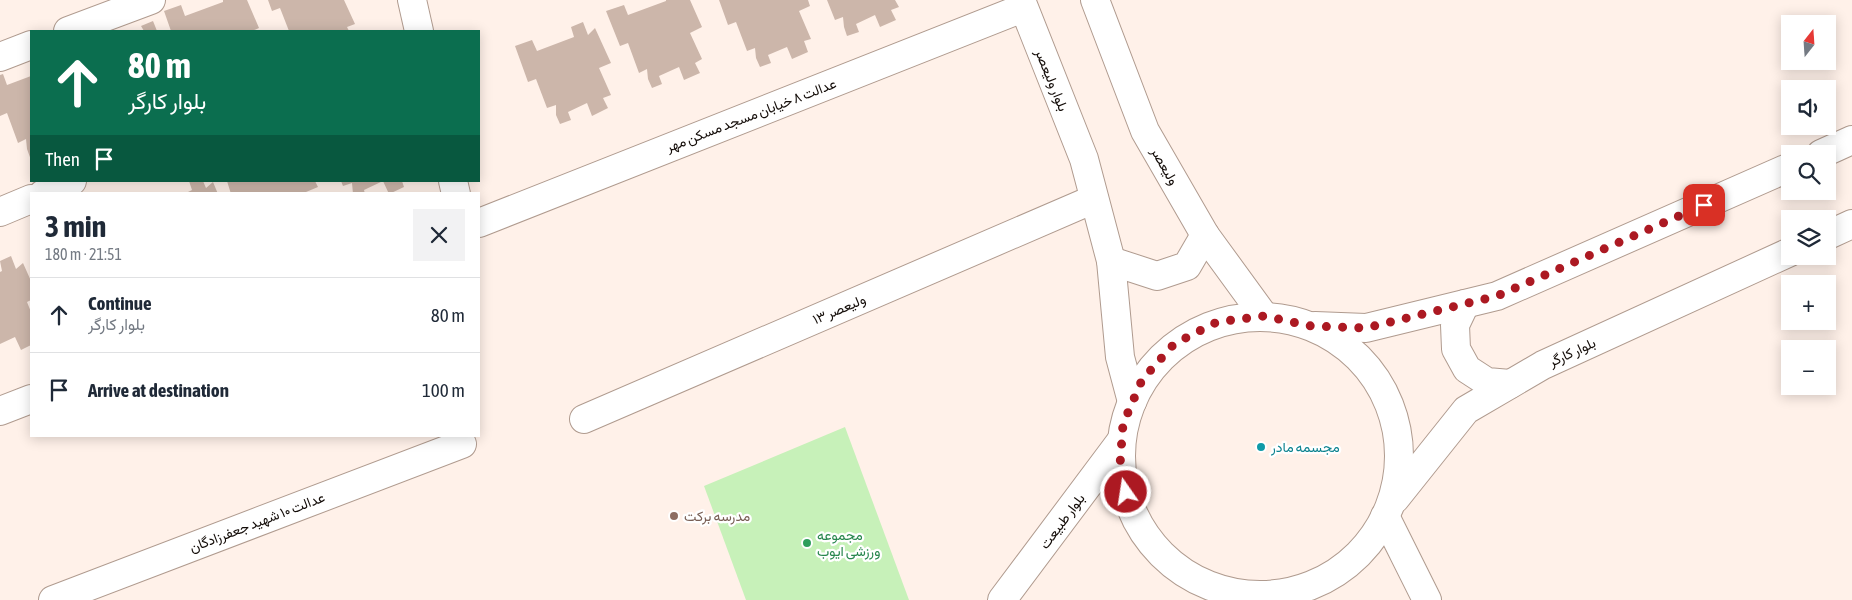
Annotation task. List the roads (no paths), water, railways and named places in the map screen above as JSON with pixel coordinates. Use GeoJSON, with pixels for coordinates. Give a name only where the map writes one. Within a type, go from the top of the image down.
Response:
{"type":"FeatureCollection","features":[{"type":"Feature","properties":{"kind":"main road"},"geometry":{"type":"LineString","coordinates":[[71,30],[151,0]]}},
{"type":"Feature","properties":{"kind":"main road"},"geometry":{"type":"LineString","coordinates":[[412,0],[419,30]]}},
{"type":"Feature","properties":{"kind":"main road","name":"ولیعصر"},"geometry":{"type":"LineString","coordinates":[[1095,0],[1145,131],[1204,235],[1264,316]]}},
{"type":"Feature","properties":{"kind":"main road","name":"بلوار ولیعصر"},"geometry":{"type":"LineString","coordinates":[[1022,4],[1084,159],[1094,199]]}},
{"type":"Feature","properties":{"kind":"main road","name":"عدالت ۸ خیابان مسجد مسکن مهر"},"geometry":{"type":"LineString","coordinates":[[480,223],[1022,4]]}},
{"type":"Feature","properties":{"kind":"main road"},"geometry":{"type":"LineString","coordinates":[[0,57],[30,45]]}},
{"type":"Feature","properties":{"kind":"main road"},"geometry":{"type":"LineString","coordinates":[[1836,147],[1852,140]]}},
{"type":"Feature","properties":{"kind":"main road"},"geometry":{"type":"LineString","coordinates":[[1311,326],[1348,347],[1377,379],[1395,418],[1401,460],[1389,509],[1372,540],[1341,570],[1302,590],[1249,597],[1218,589],[1180,571],[1150,542],[1129,506],[1120,465],[1123,424],[1132,402],[1142,380],[1174,344],[1217,322],[1264,316],[1311,326],[1366,328],[1497,296],[1781,171]]}},
{"type":"Feature","properties":{"kind":"main road"},"geometry":{"type":"LineString","coordinates":[[47,192],[70,182]]}},
{"type":"Feature","properties":{"kind":"main road"},"geometry":{"type":"LineString","coordinates":[[0,212],[30,199]]}},
{"type":"Feature","properties":{"kind":"main road"},"geometry":{"type":"LineString","coordinates":[[1094,199],[1111,261],[1120,357],[1132,402]]}},
{"type":"Feature","properties":{"kind":"main road","name":"ولیعصر ۱۳"},"geometry":{"type":"LineString","coordinates":[[584,419],[1094,199]]}},
{"type":"Feature","properties":{"kind":"main road"},"geometry":{"type":"LineString","coordinates":[[1836,231],[1852,224]]}},
{"type":"Feature","properties":{"kind":"main road"},"geometry":{"type":"LineString","coordinates":[[1111,261],[1157,276],[1187,266],[1204,235]]}},
{"type":"Feature","properties":{"kind":"main road","name":"بلوار کارگر"},"geometry":{"type":"LineString","coordinates":[[1389,509],[1466,410],[1543,365],[1781,256]]}},
{"type":"Feature","properties":{"kind":"main road"},"geometry":{"type":"LineString","coordinates":[[1465,304],[1455,325],[1456,348],[1467,369],[1486,382],[1510,384]]}},
{"type":"Feature","properties":{"kind":"main road"},"geometry":{"type":"LineString","coordinates":[[0,412],[30,399]]}},
{"type":"Feature","properties":{"kind":"main road","name":"بلوار طبیعت"},"geometry":{"type":"LineString","coordinates":[[1002,600],[1122,441]]}},
{"type":"Feature","properties":{"kind":"main road","name":"عدالت ۱۰ شهید جعفرزادگان"},"geometry":{"type":"LineString","coordinates":[[53,600],[462,444]]}},
{"type":"Feature","properties":{"kind":"main road"},"geometry":{"type":"LineString","coordinates":[[1389,509],[1427,600]]}},
{"type":"Feature","properties":{"kind":"place","name":"مجسمه مادر"},"geometry":{"type":"Point","coordinates":[1261,447]}},
{"type":"Feature","properties":{"kind":"place","name":"مدرسه برکت"},"geometry":{"type":"Point","coordinates":[674,516]}},
{"type":"Feature","properties":{"kind":"place","name":"مجموعه ورزشی ایوب"},"geometry":{"type":"Point","coordinates":[807,543]}}]}
